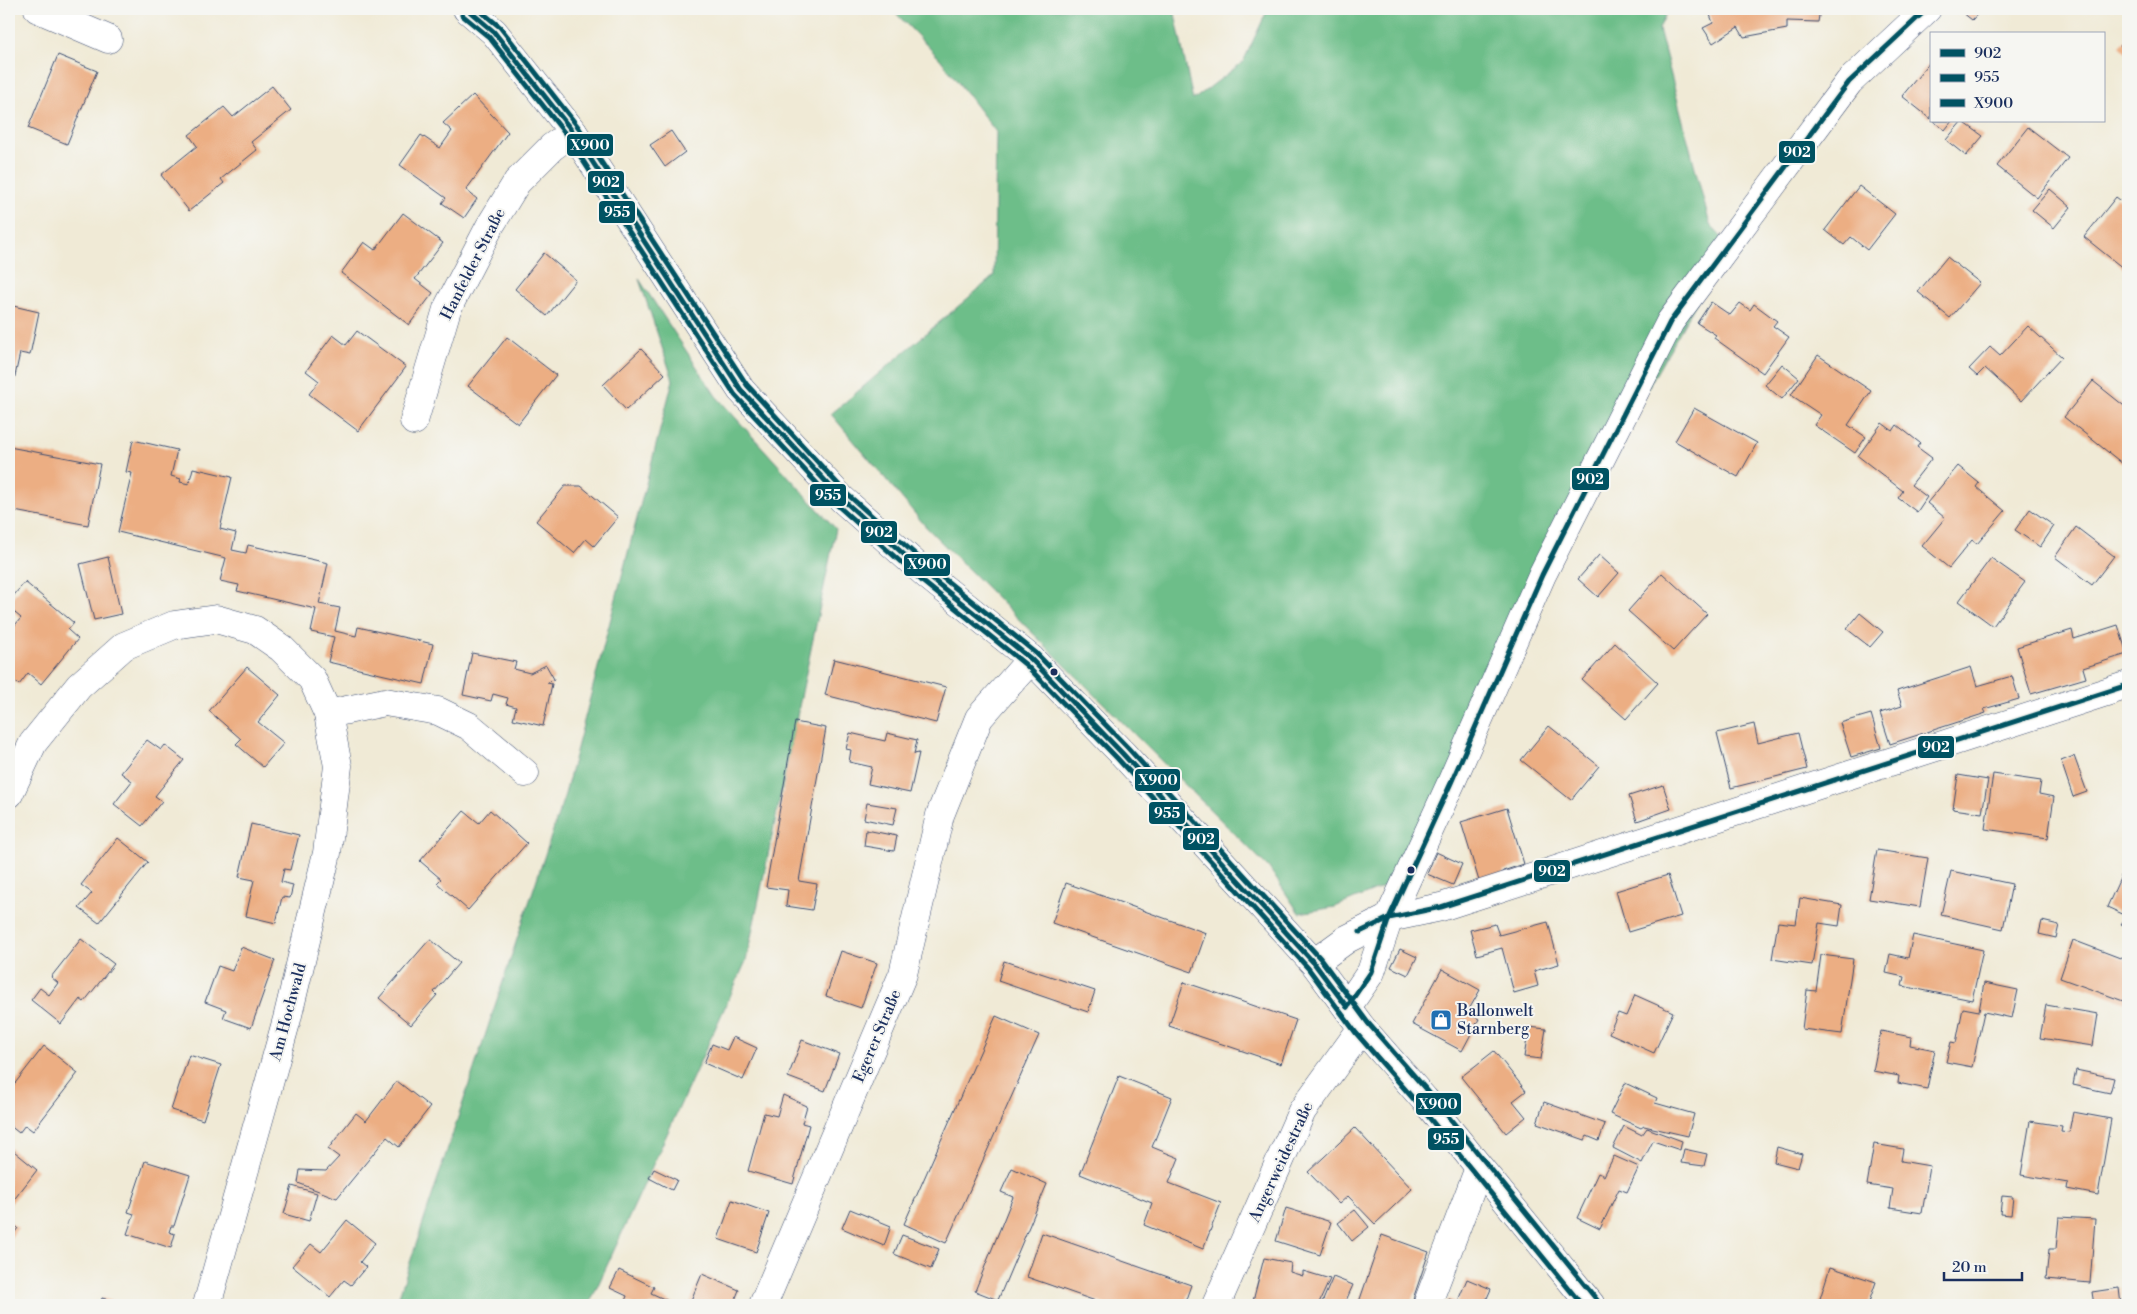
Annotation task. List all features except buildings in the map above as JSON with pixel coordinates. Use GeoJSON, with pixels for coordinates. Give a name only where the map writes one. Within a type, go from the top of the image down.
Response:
{"type":"FeatureCollection","features":[{"type":"Feature","properties":{"kind":"street"},"geometry":{"type":"LineString","coordinates":[[38,9],[108,40]]}},
{"type":"Feature","properties":{"kind":"street"},"geometry":{"type":"LineString","coordinates":[[467,9],[494,32],[573,132],[741,390],[842,499],[927,575],[1030,659],[1122,753],[1314,963],[1355,1018],[1424,1099],[1591,1305]]}},
{"type":"Feature","properties":{"kind":"street","name":"Angerweidestraße"},"geometry":{"type":"LineString","coordinates":[[1216,1305],[1302,1111],[1355,1018],[1389,918],[1452,783],[1542,575],[1670,322],[1849,82],[1926,9]]}},
{"type":"Feature","properties":{"kind":"street","name":"Hanfelder Straße"},"geometry":{"type":"LineString","coordinates":[[414,421],[447,309],[490,226],[518,182],[552,147],[573,132]]}},
{"type":"Feature","properties":{"kind":"street","name":"Am Hochwald"},"geometry":{"type":"LineString","coordinates":[[9,794],[33,743],[79,686],[124,646],[174,624],[216,620],[256,630],[281,648],[312,679],[328,714],[338,766],[327,853],[287,1019],[207,1305]]}},
{"type":"Feature","properties":{"kind":"street","name":"Egerer Straße"},"geometry":{"type":"LineString","coordinates":[[763,1305],[903,974],[940,816],[979,718],[1030,659]]}},
{"type":"Feature","properties":{"kind":"street"},"geometry":{"type":"LineString","coordinates":[[1314,963],[1347,938],[1389,918],[1440,907],[2128,685]]}},
{"type":"Feature","properties":{"kind":"street"},"geometry":{"type":"LineString","coordinates":[[328,714],[385,702],[438,711],[469,726],[525,773]]}},
{"type":"Feature","properties":{"kind":"street"},"geometry":{"type":"LineString","coordinates":[[1427,1305],[1479,1168]]}},
{"type":"Feature","properties":{"kind":"green space"},"geometry":{"type":"Polygon","coordinates":[[[892,9],[1174,9],[1193,100],[1243,62],[1268,9],[1668,9],[1659,29],[1710,225],[1729,245],[1542,575],[1408,877],[1335,907],[1299,913],[1269,868],[927,528],[831,414],[994,276],[996,132],[941,60],[892,9]]]}},
{"type":"Feature","properties":{"kind":"green space"},"geometry":{"type":"Polygon","coordinates":[[[639,279],[716,396],[836,529],[746,961],[589,1305],[396,1305],[565,794],[673,380],[639,279]]]}},
{"type":"Feature","properties":{"kind":"transit line","name":"902"},"geometry":{"type":"LineString","coordinates":[[467,9],[494,32],[573,132],[741,390],[842,499],[927,575],[1031,659],[1122,753],[1314,963],[1347,1007]]}},
{"type":"Feature","properties":{"kind":"transit line","name":"X900"},"geometry":{"type":"LineString","coordinates":[[478,9],[500,27],[579,128],[747,385],[847,494],[932,569],[1036,653],[1128,748],[1320,958],[1368,1023],[1430,1094],[1597,1300]]}},
{"type":"Feature","properties":{"kind":"transit line","name":"902"},"geometry":{"type":"LineString","coordinates":[[1347,1007],[1371,972],[1389,918],[1451,783],[1542,575],[1670,322],[1849,82],[1927,9]]}},
{"type":"Feature","properties":{"kind":"transit line","name":"955"},"geometry":{"type":"LineString","coordinates":[[462,15],[489,37],[567,136],[735,395],[837,505],[922,581],[1026,665],[1117,758],[1308,968],[1356,1033],[1418,1104],[1582,1305]]}},
{"type":"Feature","properties":{"kind":"transit line","name":"902"},"geometry":{"type":"LineString","coordinates":[[1360,932],[1389,918],[1441,907],[2128,685]]}},
{"type":"Feature","properties":{"kind":"place","name":"Ballonwelt Starnberg"},"geometry":{"type":"Point","coordinates":[1441,1020]}}]}
